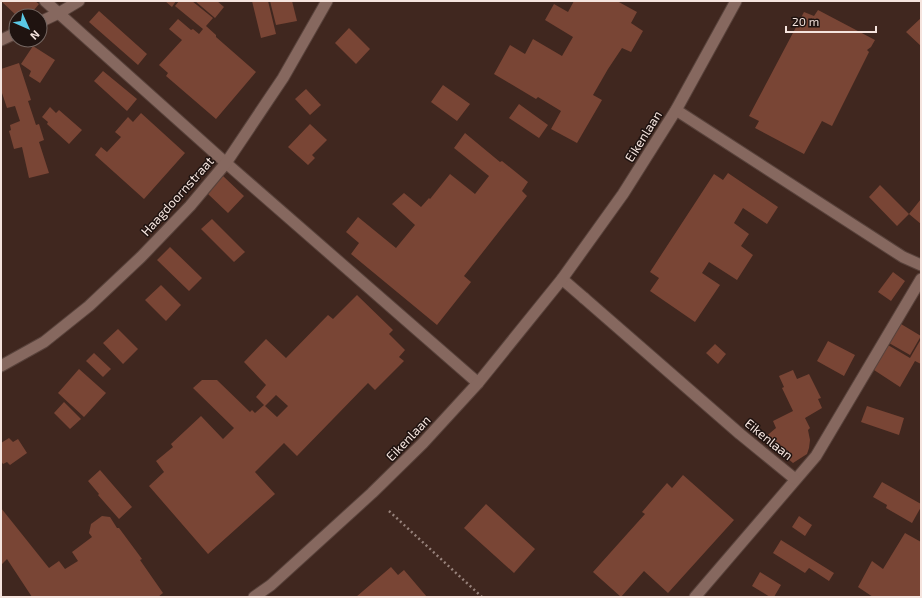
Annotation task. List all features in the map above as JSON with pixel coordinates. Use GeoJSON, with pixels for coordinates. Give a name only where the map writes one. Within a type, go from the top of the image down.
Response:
{"type":"FeatureCollection","features":[{"type":"Feature","properties":{"kind":"street"},"geometry":{"type":"LineString","coordinates":[[45,1],[226,163],[478,383]]}},
{"type":"Feature","properties":{"kind":"street"},"geometry":{"type":"LineString","coordinates":[[48,18],[78,1]]}},
{"type":"Feature","properties":{"kind":"street","name":"Haagdoornstraat"},"geometry":{"type":"LineString","coordinates":[[1,366],[44,342],[89,306],[141,257],[190,206],[226,163],[283,78],[327,1]]}},
{"type":"Feature","properties":{"kind":"street","name":"Eikenlaan"},"geometry":{"type":"LineString","coordinates":[[254,597],[271,585],[372,493],[423,443],[478,383],[562,279],[623,194],[676,110],[736,1]]}},
{"type":"Feature","properties":{"kind":"street"},"geometry":{"type":"LineString","coordinates":[[676,110],[903,257],[921,265]]}},
{"type":"Feature","properties":{"kind":"street","name":"Eikenlaan"},"geometry":{"type":"LineString","coordinates":[[562,279],[740,434],[795,479]]}},
{"type":"Feature","properties":{"kind":"street"},"geometry":{"type":"LineString","coordinates":[[695,597],[816,456],[921,279]]}},
{"type":"Feature","properties":{"kind":"path"},"geometry":{"type":"LineString","coordinates":[[389,511],[482,597]]}},
{"type":"Feature","properties":{"kind":"building"},"geometry":{"type":"Polygon","coordinates":[[[1,1],[35,1],[39,4],[36,8],[8,8],[1,1]]]}},
{"type":"Feature","properties":{"kind":"building"},"geometry":{"type":"Polygon","coordinates":[[[165,1],[176,1],[172,7],[165,1]]]}},
{"type":"Feature","properties":{"kind":"building"},"geometry":{"type":"Polygon","coordinates":[[[179,1],[192,1],[213,18],[206,26],[216,35],[216,37],[256,72],[216,119],[166,76],[168,73],[159,65],[182,40],[169,29],[178,19],[191,30],[193,29],[199,34],[203,29],[175,6],[179,1]]]}},
{"type":"Feature","properties":{"kind":"building"},"geometry":{"type":"Polygon","coordinates":[[[195,1],[217,1],[224,7],[215,18],[195,1]]]}},
{"type":"Feature","properties":{"kind":"building"},"geometry":{"type":"Polygon","coordinates":[[[252,1],[268,1],[276,34],[261,38],[252,1]]]}},
{"type":"Feature","properties":{"kind":"building"},"geometry":{"type":"Polygon","coordinates":[[[270,1],[292,1],[297,21],[276,25],[270,1]]]}},
{"type":"Feature","properties":{"kind":"building"},"geometry":{"type":"Polygon","coordinates":[[[574,1],[617,1],[637,12],[631,23],[643,31],[631,52],[622,48],[608,69],[593,95],[602,100],[577,143],[551,129],[561,111],[538,97],[536,99],[494,74],[510,45],[525,54],[533,39],[562,56],[573,37],[545,20],[554,4],[568,12],[574,1]]]}},
{"type":"Feature","properties":{"kind":"building"},"geometry":{"type":"Polygon","coordinates":[[[818,10],[875,40],[871,47],[867,50],[869,52],[832,126],[822,121],[804,154],[755,128],[759,121],[749,116],[804,12],[814,16],[818,10]]]}},
{"type":"Feature","properties":{"kind":"building"},"geometry":{"type":"Polygon","coordinates":[[[99,11],[147,54],[138,65],[89,22],[99,11]]]}},
{"type":"Feature","properties":{"kind":"building"},"geometry":{"type":"Polygon","coordinates":[[[921,18],[921,46],[906,32],[921,18]]]}},
{"type":"Feature","properties":{"kind":"building"},"geometry":{"type":"Polygon","coordinates":[[[349,28],[370,49],[356,64],[335,43],[349,28]]]}},
{"type":"Feature","properties":{"kind":"building"},"geometry":{"type":"Polygon","coordinates":[[[32,48],[36,48],[55,60],[40,83],[29,76],[31,71],[21,64],[32,48]]]}},
{"type":"Feature","properties":{"kind":"building"},"geometry":{"type":"Polygon","coordinates":[[[19,63],[31,100],[28,101],[36,125],[39,124],[44,140],[39,142],[49,173],[29,178],[22,147],[14,149],[9,131],[11,130],[10,125],[20,121],[15,106],[7,108],[1,90],[1,69],[19,63]]]}},
{"type":"Feature","properties":{"kind":"building"},"geometry":{"type":"Polygon","coordinates":[[[103,71],[137,99],[127,111],[94,81],[103,71]]]}},
{"type":"Feature","properties":{"kind":"building"},"geometry":{"type":"Polygon","coordinates":[[[443,85],[470,104],[457,121],[431,102],[443,85]]]}},
{"type":"Feature","properties":{"kind":"building"},"geometry":{"type":"Polygon","coordinates":[[[306,89],[321,105],[310,115],[295,99],[306,89]]]}},
{"type":"Feature","properties":{"kind":"building"},"geometry":{"type":"Polygon","coordinates":[[[519,104],[548,125],[539,138],[509,118],[519,104]]]}},
{"type":"Feature","properties":{"kind":"building"},"geometry":{"type":"Polygon","coordinates":[[[50,107],[56,113],[59,110],[82,130],[69,144],[47,124],[48,122],[42,117],[50,107]]]}},
{"type":"Feature","properties":{"kind":"building"},"geometry":{"type":"Polygon","coordinates":[[[141,113],[185,153],[144,199],[95,155],[101,147],[107,152],[121,137],[115,132],[128,117],[133,122],[141,113]]]}},
{"type":"Feature","properties":{"kind":"building"},"geometry":{"type":"Polygon","coordinates":[[[310,124],[327,140],[312,155],[315,158],[308,165],[288,147],[310,124]]]}},
{"type":"Feature","properties":{"kind":"building"},"geometry":{"type":"Polygon","coordinates":[[[465,133],[500,162],[502,161],[528,182],[522,191],[527,196],[464,276],[471,282],[437,325],[351,254],[359,243],[346,232],[358,217],[396,248],[415,225],[392,204],[404,193],[421,207],[429,198],[430,199],[450,174],[475,194],[489,176],[454,148],[465,133]]]}},
{"type":"Feature","properties":{"kind":"building"},"geometry":{"type":"Polygon","coordinates":[[[728,173],[778,207],[767,224],[743,208],[734,223],[749,234],[741,246],[753,255],[737,280],[709,262],[702,273],[720,285],[695,322],[650,291],[659,278],[650,272],[714,174],[723,180],[728,173]]]}},
{"type":"Feature","properties":{"kind":"building"},"geometry":{"type":"Polygon","coordinates":[[[223,176],[244,196],[228,213],[208,194],[223,176]]]}},
{"type":"Feature","properties":{"kind":"building"},"geometry":{"type":"Polygon","coordinates":[[[880,185],[909,214],[897,226],[869,197],[880,185]]]}},
{"type":"Feature","properties":{"kind":"building"},"geometry":{"type":"Polygon","coordinates":[[[921,199],[921,224],[909,214],[921,199]]]}},
{"type":"Feature","properties":{"kind":"building"},"geometry":{"type":"Polygon","coordinates":[[[212,219],[245,252],[234,262],[201,229],[212,219]]]}},
{"type":"Feature","properties":{"kind":"building"},"geometry":{"type":"Polygon","coordinates":[[[170,247],[202,278],[189,291],[157,260],[170,247]]]}},
{"type":"Feature","properties":{"kind":"building"},"geometry":{"type":"Polygon","coordinates":[[[893,272],[905,281],[891,301],[878,292],[893,272]]]}},
{"type":"Feature","properties":{"kind":"building"},"geometry":{"type":"Polygon","coordinates":[[[161,285],[181,305],[166,321],[145,300],[161,285]]]}},
{"type":"Feature","properties":{"kind":"building"},"geometry":{"type":"Polygon","coordinates":[[[357,295],[393,330],[389,334],[405,350],[399,357],[404,361],[375,390],[368,383],[297,456],[284,443],[255,472],[275,494],[208,554],[149,486],[164,472],[156,461],[173,447],[171,444],[201,416],[223,439],[234,428],[193,388],[202,380],[217,380],[250,412],[252,410],[255,413],[264,405],[256,397],[266,385],[244,362],[266,339],[286,358],[328,315],[333,319],[357,295]],[[276,395],[265,406],[277,417],[288,406],[276,395]]]}},
{"type":"Feature","properties":{"kind":"building"},"geometry":{"type":"Polygon","coordinates":[[[901,324],[921,336],[910,355],[889,343],[901,324]]]}},
{"type":"Feature","properties":{"kind":"building"},"geometry":{"type":"Polygon","coordinates":[[[118,329],[138,349],[123,364],[103,343],[118,329]]]}},
{"type":"Feature","properties":{"kind":"building"},"geometry":{"type":"Polygon","coordinates":[[[921,339],[921,364],[915,361],[900,387],[874,370],[888,345],[910,358],[921,339]]]}},
{"type":"Feature","properties":{"kind":"building"},"geometry":{"type":"Polygon","coordinates":[[[828,341],[855,355],[844,376],[817,361],[828,341]]]}},
{"type":"Feature","properties":{"kind":"building"},"geometry":{"type":"Polygon","coordinates":[[[715,344],[726,354],[718,364],[706,353],[715,344]]]}},
{"type":"Feature","properties":{"kind":"building"},"geometry":{"type":"Polygon","coordinates":[[[94,353],[111,369],[103,377],[86,361],[94,353]]]}},
{"type":"Feature","properties":{"kind":"building"},"geometry":{"type":"Polygon","coordinates":[[[79,369],[106,393],[84,417],[58,393],[79,369]]]}},
{"type":"Feature","properties":{"kind":"building"},"geometry":{"type":"Polygon","coordinates":[[[793,370],[797,379],[809,374],[821,398],[818,399],[822,408],[805,418],[810,428],[808,430],[810,440],[809,448],[807,454],[793,463],[764,438],[776,428],[773,421],[793,411],[782,388],[784,387],[779,376],[793,370]]]}},
{"type":"Feature","properties":{"kind":"building"},"geometry":{"type":"Polygon","coordinates":[[[64,402],[81,419],[70,429],[54,413],[64,402]]]}},
{"type":"Feature","properties":{"kind":"building"},"geometry":{"type":"Polygon","coordinates":[[[867,406],[904,418],[899,435],[861,422],[867,406]]]}},
{"type":"Feature","properties":{"kind":"building"},"geometry":{"type":"Polygon","coordinates":[[[9,438],[13,442],[18,439],[27,453],[10,465],[7,462],[3,464],[1,461],[1,443],[9,438]]]}},
{"type":"Feature","properties":{"kind":"building"},"geometry":{"type":"Polygon","coordinates":[[[100,470],[132,507],[119,519],[88,481],[100,470]]]}},
{"type":"Feature","properties":{"kind":"building"},"geometry":{"type":"Polygon","coordinates":[[[683,475],[734,520],[668,593],[644,571],[621,597],[593,572],[645,514],[642,512],[667,483],[672,488],[683,475]]]}},
{"type":"Feature","properties":{"kind":"building"},"geometry":{"type":"Polygon","coordinates":[[[882,482],[921,504],[921,507],[912,523],[886,508],[887,505],[873,497],[882,482]]]}},
{"type":"Feature","properties":{"kind":"building"},"geometry":{"type":"Polygon","coordinates":[[[486,504],[535,549],[514,573],[464,528],[486,504]]]}},
{"type":"Feature","properties":{"kind":"building"},"geometry":{"type":"Polygon","coordinates":[[[1,508],[49,568],[59,561],[65,569],[78,561],[72,552],[92,537],[89,533],[91,524],[102,516],[110,517],[142,559],[140,560],[163,593],[158,597],[32,597],[7,559],[1,565],[1,508]]]}},
{"type":"Feature","properties":{"kind":"building"},"geometry":{"type":"Polygon","coordinates":[[[799,516],[812,525],[805,536],[792,527],[799,516]]]}},
{"type":"Feature","properties":{"kind":"building"},"geometry":{"type":"Polygon","coordinates":[[[905,533],[921,542],[921,597],[873,597],[858,587],[872,561],[883,569],[905,533]]]}},
{"type":"Feature","properties":{"kind":"building"},"geometry":{"type":"Polygon","coordinates":[[[781,540],[834,573],[829,581],[809,568],[805,573],[773,553],[781,540]]]}},
{"type":"Feature","properties":{"kind":"building"},"geometry":{"type":"Polygon","coordinates":[[[391,567],[398,575],[404,570],[427,597],[356,597],[391,567]]]}},
{"type":"Feature","properties":{"kind":"building"},"geometry":{"type":"Polygon","coordinates":[[[760,572],[781,585],[774,597],[770,597],[752,586],[760,572]]]}}]}
